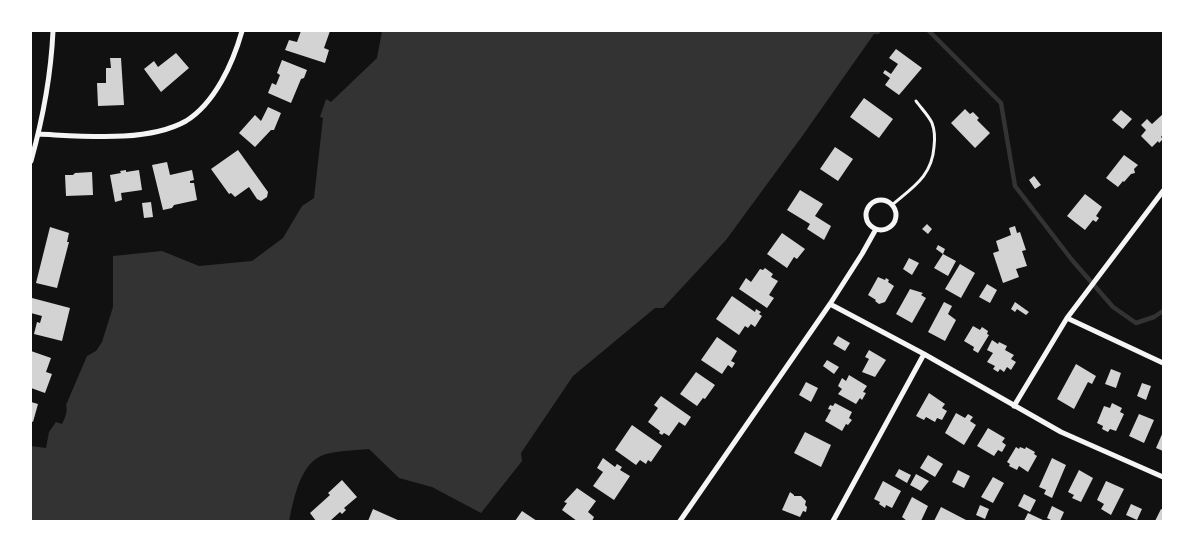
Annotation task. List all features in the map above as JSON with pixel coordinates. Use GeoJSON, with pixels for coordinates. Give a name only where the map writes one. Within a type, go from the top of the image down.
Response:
{"type":"FeatureCollection","features":[{"type":"Feature","properties":{"kind":"street"},"geometry":{"type":"LineString","coordinates":[[31,160],[52,62],[53,31]]}},
{"type":"Feature","properties":{"kind":"street"},"geometry":{"type":"LineString","coordinates":[[38,134],[134,135],[156,132],[176,126],[198,111],[219,87],[228,70],[242,31]]}},
{"type":"Feature","properties":{"kind":"street"},"geometry":{"type":"LineString","coordinates":[[1014,406],[1067,318],[1163,191]]}},
{"type":"Feature","properties":{"kind":"street"},"geometry":{"type":"LineString","coordinates":[[881,200],[892,205],[896,214],[894,224],[885,229],[876,229],[868,220],[868,208],[874,202],[881,200]]}},
{"type":"Feature","properties":{"kind":"street"},"geometry":{"type":"LineString","coordinates":[[680,521],[830,304],[876,229]]}},
{"type":"Feature","properties":{"kind":"street"},"geometry":{"type":"LineString","coordinates":[[830,304],[924,354],[1061,432],[1163,477]]}},
{"type":"Feature","properties":{"kind":"street"},"geometry":{"type":"LineString","coordinates":[[1067,318],[1163,363]]}},
{"type":"Feature","properties":{"kind":"street"},"geometry":{"type":"LineString","coordinates":[[834,520],[924,354]]}},
{"type":"Feature","properties":{"kind":"lane"},"geometry":{"type":"LineString","coordinates":[[892,205],[914,186],[928,170],[934,154],[935,136],[932,122],[916,101]]}},
{"type":"Feature","properties":{"kind":"shaded area"},"geometry":{"type":"Polygon","coordinates":[[[382,31],[881,31],[879,34],[874,34],[726,240],[663,308],[655,308],[573,376],[521,453],[522,461],[481,513],[432,487],[399,478],[369,449],[326,454],[310,464],[304,472],[296,492],[289,521],[31,521],[31,446],[46,448],[49,432],[56,422],[62,424],[66,405],[87,356],[96,351],[102,342],[113,307],[113,256],[162,251],[199,266],[252,261],[283,238],[302,206],[314,198],[323,118],[320,117],[326,99],[331,102],[377,58],[382,31]]]}},
{"type":"Feature","properties":{"kind":"building"},"geometry":{"type":"Polygon","coordinates":[[[301,31],[330,31],[324,48],[329,50],[325,63],[285,50],[289,40],[297,42],[301,31]]]}},
{"type":"Feature","properties":{"kind":"building"},"geometry":{"type":"Polygon","coordinates":[[[896,49],[922,68],[899,95],[885,85],[890,78],[883,73],[885,70],[891,74],[898,64],[889,58],[896,49]]]}},
{"type":"Feature","properties":{"kind":"building"},"geometry":{"type":"Polygon","coordinates":[[[176,53],[189,68],[161,92],[144,69],[154,61],[158,67],[176,53]]]}},
{"type":"Feature","properties":{"kind":"building"},"geometry":{"type":"Polygon","coordinates":[[[110,58],[121,58],[124,105],[98,106],[97,83],[106,83],[106,68],[111,68],[110,58]]]}},
{"type":"Feature","properties":{"kind":"building"},"geometry":{"type":"Polygon","coordinates":[[[282,60],[307,70],[291,103],[268,93],[272,83],[276,85],[280,75],[277,73],[282,60]]]}},
{"type":"Feature","properties":{"kind":"building"},"geometry":{"type":"Polygon","coordinates":[[[864,98],[893,119],[879,138],[850,117],[864,98]]]}},
{"type":"Feature","properties":{"kind":"building"},"geometry":{"type":"Polygon","coordinates":[[[268,107],[281,113],[274,130],[271,130],[255,147],[239,133],[255,115],[261,121],[268,107]]]}},
{"type":"Feature","properties":{"kind":"building"},"geometry":{"type":"Polygon","coordinates":[[[965,109],[970,114],[973,112],[979,118],[977,120],[990,133],[975,148],[951,123],[965,109]]]}},
{"type":"Feature","properties":{"kind":"building"},"geometry":{"type":"Polygon","coordinates":[[[1121,110],[1132,119],[1123,129],[1112,120],[1121,110]]]}},
{"type":"Feature","properties":{"kind":"building"},"geometry":{"type":"Polygon","coordinates":[[[1163,114],[1163,134],[1161,137],[1163,139],[1152,147],[1141,136],[1146,130],[1141,125],[1147,119],[1152,124],[1163,114]]]}},
{"type":"Feature","properties":{"kind":"building"},"geometry":{"type":"Polygon","coordinates":[[[835,147],[853,159],[838,181],[820,169],[835,147]]]}},
{"type":"Feature","properties":{"kind":"building"},"geometry":{"type":"Polygon","coordinates":[[[238,150],[268,192],[267,197],[261,201],[257,199],[249,187],[235,197],[231,193],[229,194],[211,169],[238,150]]]}},
{"type":"Feature","properties":{"kind":"building"},"geometry":{"type":"Polygon","coordinates":[[[1124,155],[1138,165],[1134,169],[1135,173],[1131,174],[1118,187],[1106,178],[1124,155]]]}},
{"type":"Feature","properties":{"kind":"building"},"geometry":{"type":"Polygon","coordinates":[[[167,162],[170,175],[192,170],[194,180],[190,181],[190,183],[194,183],[197,200],[174,205],[172,208],[163,210],[152,165],[167,162]]]}},
{"type":"Feature","properties":{"kind":"building"},"geometry":{"type":"Polygon","coordinates":[[[126,170],[126,172],[139,170],[142,190],[121,193],[122,200],[115,202],[110,175],[126,170]]]}},
{"type":"Feature","properties":{"kind":"building"},"geometry":{"type":"Polygon","coordinates":[[[92,172],[93,195],[66,196],[65,175],[92,172]]]}},
{"type":"Feature","properties":{"kind":"building"},"geometry":{"type":"Polygon","coordinates":[[[1034,176],[1041,185],[1035,189],[1029,180],[1034,176]]]}},
{"type":"Feature","properties":{"kind":"building"},"geometry":{"type":"Polygon","coordinates":[[[800,190],[823,204],[815,216],[831,226],[824,240],[807,229],[810,224],[787,210],[800,190]]]}},
{"type":"Feature","properties":{"kind":"building"},"geometry":{"type":"Polygon","coordinates":[[[1085,194],[1102,207],[1096,216],[1099,218],[1096,222],[1093,220],[1085,230],[1067,216],[1085,194]]]}},
{"type":"Feature","properties":{"kind":"building"},"geometry":{"type":"Polygon","coordinates":[[[151,202],[153,217],[144,218],[142,203],[151,202]]]}},
{"type":"Feature","properties":{"kind":"building"},"geometry":{"type":"Polygon","coordinates":[[[927,224],[932,229],[928,234],[922,229],[927,224]]]}},
{"type":"Feature","properties":{"kind":"building"},"geometry":{"type":"Polygon","coordinates":[[[1015,226],[1017,233],[1020,232],[1026,250],[1022,251],[1027,266],[1016,269],[1019,277],[1003,283],[993,253],[999,251],[996,241],[1011,235],[1009,228],[1015,226]]]}},
{"type":"Feature","properties":{"kind":"building"},"geometry":{"type":"Polygon","coordinates":[[[50,227],[69,233],[67,242],[69,242],[57,288],[36,283],[50,227]]]}},
{"type":"Feature","properties":{"kind":"building"},"geometry":{"type":"Polygon","coordinates":[[[782,233],[805,249],[797,259],[794,257],[787,268],[767,254],[782,233]]]}},
{"type":"Feature","properties":{"kind":"building"},"geometry":{"type":"Polygon","coordinates":[[[938,245],[945,249],[943,254],[936,249],[938,245]]]}},
{"type":"Feature","properties":{"kind":"building"},"geometry":{"type":"Polygon","coordinates":[[[943,254],[956,261],[948,276],[934,268],[943,254]]]}},
{"type":"Feature","properties":{"kind":"building"},"geometry":{"type":"Polygon","coordinates":[[[909,258],[919,263],[912,275],[903,269],[909,258]]]}},
{"type":"Feature","properties":{"kind":"building"},"geometry":{"type":"Polygon","coordinates":[[[960,264],[975,273],[961,298],[945,289],[960,264]]]}},
{"type":"Feature","properties":{"kind":"building"},"geometry":{"type":"Polygon","coordinates":[[[765,268],[773,274],[771,277],[778,281],[769,295],[774,298],[767,308],[739,289],[746,278],[751,282],[760,269],[763,270],[765,268]]]}},
{"type":"Feature","properties":{"kind":"building"},"geometry":{"type":"Polygon","coordinates":[[[878,277],[885,280],[886,278],[894,286],[885,302],[879,304],[868,295],[878,277]]]}},
{"type":"Feature","properties":{"kind":"building"},"geometry":{"type":"Polygon","coordinates":[[[987,284],[997,290],[990,303],[979,297],[987,284]]]}},
{"type":"Feature","properties":{"kind":"building"},"geometry":{"type":"Polygon","coordinates":[[[910,289],[923,293],[921,295],[926,298],[912,323],[896,314],[910,289]]]}},
{"type":"Feature","properties":{"kind":"building"},"geometry":{"type":"Polygon","coordinates":[[[732,296],[755,312],[756,309],[761,312],[759,314],[762,316],[755,327],[751,324],[748,328],[745,326],[739,335],[716,319],[732,296]]]}},
{"type":"Feature","properties":{"kind":"building"},"geometry":{"type":"Polygon","coordinates":[[[32,298],[70,308],[62,341],[34,334],[37,322],[40,323],[42,316],[31,313],[32,298]]]}},
{"type":"Feature","properties":{"kind":"building"},"geometry":{"type":"Polygon","coordinates":[[[944,302],[952,306],[948,314],[956,320],[945,341],[928,332],[944,302]]]}},
{"type":"Feature","properties":{"kind":"building"},"geometry":{"type":"Polygon","coordinates":[[[1015,302],[1029,312],[1026,315],[1017,309],[1015,312],[1011,309],[1015,302]]]}},
{"type":"Feature","properties":{"kind":"building"},"geometry":{"type":"Polygon","coordinates":[[[973,326],[980,330],[982,327],[988,331],[987,334],[989,335],[978,353],[973,350],[974,347],[964,341],[973,326]]]}},
{"type":"Feature","properties":{"kind":"building"},"geometry":{"type":"Polygon","coordinates":[[[838,336],[850,343],[845,351],[833,344],[838,336]]]}},
{"type":"Feature","properties":{"kind":"building"},"geometry":{"type":"Polygon","coordinates":[[[717,337],[737,351],[731,361],[735,363],[732,368],[728,365],[722,374],[701,360],[717,337]]]}},
{"type":"Feature","properties":{"kind":"building"},"geometry":{"type":"Polygon","coordinates":[[[992,340],[1007,346],[1005,350],[1014,355],[1011,359],[1016,362],[1011,370],[1007,367],[1004,372],[1000,369],[998,372],[993,369],[995,366],[987,362],[993,353],[987,350],[992,340]]]}},
{"type":"Feature","properties":{"kind":"building"},"geometry":{"type":"Polygon","coordinates":[[[869,350],[886,360],[875,377],[862,372],[869,359],[865,357],[869,350]]]}},
{"type":"Feature","properties":{"kind":"building"},"geometry":{"type":"Polygon","coordinates":[[[31,351],[51,358],[46,372],[52,374],[45,393],[31,388],[31,351]]]}},
{"type":"Feature","properties":{"kind":"building"},"geometry":{"type":"Polygon","coordinates":[[[827,360],[839,367],[834,374],[823,366],[827,360]]]}},
{"type":"Feature","properties":{"kind":"building"},"geometry":{"type":"Polygon","coordinates":[[[1076,364],[1096,376],[1092,384],[1088,382],[1074,409],[1057,399],[1076,364]]]}},
{"type":"Feature","properties":{"kind":"building"},"geometry":{"type":"Polygon","coordinates":[[[1111,369],[1121,373],[1116,388],[1105,384],[1111,369]]]}},
{"type":"Feature","properties":{"kind":"building"},"geometry":{"type":"Polygon","coordinates":[[[696,372],[715,385],[705,399],[703,398],[697,406],[680,394],[696,372]]]}},
{"type":"Feature","properties":{"kind":"building"},"geometry":{"type":"Polygon","coordinates":[[[849,375],[867,386],[863,392],[866,393],[862,400],[860,398],[856,404],[838,394],[842,389],[838,386],[842,378],[846,381],[849,375]]]}},
{"type":"Feature","properties":{"kind":"building"},"geometry":{"type":"Polygon","coordinates":[[[806,382],[818,388],[811,402],[799,395],[806,382]]]}},
{"type":"Feature","properties":{"kind":"building"},"geometry":{"type":"Polygon","coordinates":[[[1142,383],[1151,386],[1146,400],[1137,396],[1142,383]]]}},
{"type":"Feature","properties":{"kind":"building"},"geometry":{"type":"Polygon","coordinates":[[[929,393],[945,404],[942,408],[947,411],[942,420],[937,418],[935,422],[926,417],[924,420],[916,416],[929,393]]]}},
{"type":"Feature","properties":{"kind":"building"},"geometry":{"type":"Polygon","coordinates":[[[661,396],[691,417],[685,426],[679,422],[669,436],[659,433],[660,431],[648,422],[658,408],[654,405],[661,396]]]}},
{"type":"Feature","properties":{"kind":"building"},"geometry":{"type":"Polygon","coordinates":[[[31,402],[38,404],[33,422],[31,421],[31,402]]]}},
{"type":"Feature","properties":{"kind":"building"},"geometry":{"type":"Polygon","coordinates":[[[835,403],[852,412],[849,418],[852,420],[848,425],[846,424],[842,431],[825,421],[831,410],[828,409],[830,405],[833,406],[835,403]]]}},
{"type":"Feature","properties":{"kind":"building"},"geometry":{"type":"Polygon","coordinates":[[[1112,403],[1122,408],[1120,412],[1124,414],[1116,431],[1110,429],[1108,432],[1097,423],[1104,406],[1110,408],[1112,403]]]}},
{"type":"Feature","properties":{"kind":"building"},"geometry":{"type":"Polygon","coordinates":[[[956,413],[965,418],[968,414],[973,417],[970,421],[976,425],[964,445],[945,433],[956,413]]]}},
{"type":"Feature","properties":{"kind":"building"},"geometry":{"type":"Polygon","coordinates":[[[1139,414],[1154,420],[1144,443],[1129,436],[1139,414]]]}},
{"type":"Feature","properties":{"kind":"building"},"geometry":{"type":"Polygon","coordinates":[[[632,425],[662,446],[651,462],[648,460],[646,464],[640,460],[636,465],[615,450],[632,425]]]}},
{"type":"Feature","properties":{"kind":"building"},"geometry":{"type":"Polygon","coordinates":[[[988,428],[1005,438],[1002,442],[1006,445],[1002,452],[998,450],[994,456],[977,446],[988,428]]]}},
{"type":"Feature","properties":{"kind":"building"},"geometry":{"type":"Polygon","coordinates":[[[805,432],[831,445],[821,467],[794,453],[805,432]]]}},
{"type":"Feature","properties":{"kind":"building"},"geometry":{"type":"Polygon","coordinates":[[[1163,432],[1163,451],[1156,448],[1163,432]]]}},
{"type":"Feature","properties":{"kind":"building"},"geometry":{"type":"Polygon","coordinates":[[[1016,447],[1025,449],[1026,447],[1035,452],[1034,454],[1037,456],[1028,472],[1019,466],[1017,470],[1009,466],[1010,464],[1007,462],[1016,447]]]}},
{"type":"Feature","properties":{"kind":"building"},"geometry":{"type":"Polygon","coordinates":[[[928,455],[943,464],[935,477],[920,468],[928,455]]]}},
{"type":"Feature","properties":{"kind":"building"},"geometry":{"type":"Polygon","coordinates":[[[603,458],[615,467],[617,464],[622,467],[620,470],[630,476],[614,500],[593,486],[603,472],[597,468],[603,458]]]}},
{"type":"Feature","properties":{"kind":"building"},"geometry":{"type":"Polygon","coordinates":[[[1052,458],[1066,465],[1052,498],[1044,494],[1046,490],[1039,487],[1052,458]]]}},
{"type":"Feature","properties":{"kind":"building"},"geometry":{"type":"Polygon","coordinates":[[[899,469],[911,475],[907,483],[895,476],[899,469]]]}},
{"type":"Feature","properties":{"kind":"building"},"geometry":{"type":"Polygon","coordinates":[[[958,470],[970,476],[964,488],[952,482],[958,470]]]}},
{"type":"Feature","properties":{"kind":"building"},"geometry":{"type":"Polygon","coordinates":[[[1079,470],[1093,478],[1081,502],[1072,498],[1074,495],[1068,492],[1079,470]]]}},
{"type":"Feature","properties":{"kind":"building"},"geometry":{"type":"Polygon","coordinates":[[[916,474],[929,481],[921,491],[910,485],[916,474]]]}},
{"type":"Feature","properties":{"kind":"building"},"geometry":{"type":"Polygon","coordinates":[[[993,477],[1004,483],[993,503],[981,497],[993,477]]]}},
{"type":"Feature","properties":{"kind":"building"},"geometry":{"type":"Polygon","coordinates":[[[342,480],[357,497],[344,508],[346,510],[342,514],[340,512],[330,521],[316,521],[310,513],[330,495],[328,493],[342,480]]]}},
{"type":"Feature","properties":{"kind":"building"},"geometry":{"type":"Polygon","coordinates":[[[883,481],[901,491],[892,508],[886,505],[885,508],[874,499],[883,481]]]}},
{"type":"Feature","properties":{"kind":"building"},"geometry":{"type":"Polygon","coordinates":[[[1106,481],[1124,489],[1111,515],[1101,509],[1104,504],[1097,500],[1106,481]]]}},
{"type":"Feature","properties":{"kind":"building"},"geometry":{"type":"Polygon","coordinates":[[[577,488],[596,501],[588,512],[594,517],[592,521],[577,521],[562,510],[567,503],[564,502],[577,488]]]}},
{"type":"Feature","properties":{"kind":"building"},"geometry":{"type":"Polygon","coordinates":[[[790,492],[794,496],[801,496],[806,501],[806,512],[803,511],[800,517],[782,510],[790,492]]]}},
{"type":"Feature","properties":{"kind":"building"},"geometry":{"type":"Polygon","coordinates":[[[1024,494],[1036,500],[1030,512],[1018,506],[1024,494]]]}},
{"type":"Feature","properties":{"kind":"building"},"geometry":{"type":"Polygon","coordinates":[[[912,497],[928,506],[921,521],[907,521],[902,517],[912,497]]]}},
{"type":"Feature","properties":{"kind":"building"},"geometry":{"type":"Polygon","coordinates":[[[1131,504],[1142,509],[1137,520],[1126,515],[1131,504]]]}},
{"type":"Feature","properties":{"kind":"building"},"geometry":{"type":"Polygon","coordinates":[[[980,505],[989,509],[985,519],[976,515],[980,505]]]}},
{"type":"Feature","properties":{"kind":"building"},"geometry":{"type":"Polygon","coordinates":[[[1052,506],[1064,512],[1060,521],[1053,521],[1047,518],[1052,506]]]}},
{"type":"Feature","properties":{"kind":"building"},"geometry":{"type":"Polygon","coordinates":[[[941,507],[968,521],[934,521],[941,507]]]}},
{"type":"Feature","properties":{"kind":"building"},"geometry":{"type":"Polygon","coordinates":[[[373,509],[400,521],[368,521],[373,509]]]}},
{"type":"Feature","properties":{"kind":"building"},"geometry":{"type":"Polygon","coordinates":[[[1161,509],[1163,510],[1163,521],[1155,521],[1161,509]]]}},
{"type":"Feature","properties":{"kind":"building"},"geometry":{"type":"Polygon","coordinates":[[[522,511],[537,521],[515,521],[522,511]]]}},
{"type":"Feature","properties":{"kind":"building"},"geometry":{"type":"Polygon","coordinates":[[[1028,513],[1045,521],[1024,521],[1028,513]]]}},
{"type":"Feature","properties":{"kind":"waterway"},"geometry":{"type":"LineString","coordinates":[[929,31],[1001,103],[1015,186],[1072,260],[1113,307],[1136,323],[1154,317],[1163,311]]}}]}
